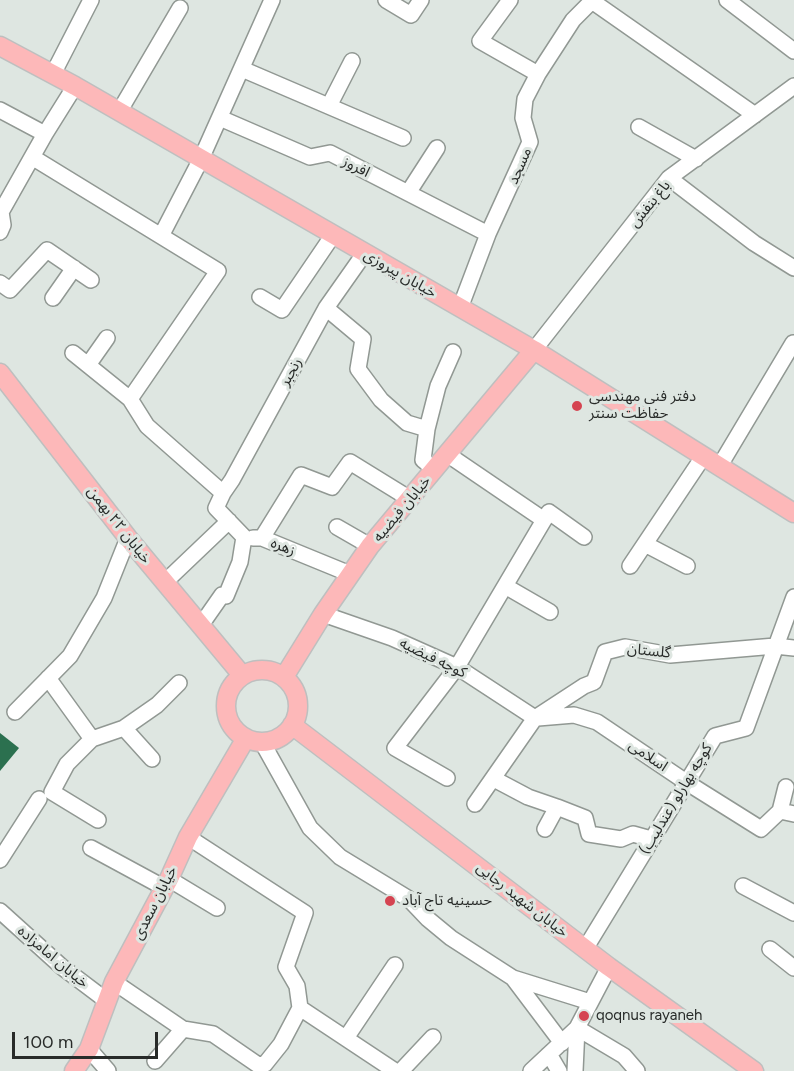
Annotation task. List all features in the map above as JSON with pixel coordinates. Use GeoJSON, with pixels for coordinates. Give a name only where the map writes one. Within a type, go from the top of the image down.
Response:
{"type":"FeatureCollection","features":[{"type":"Feature","properties":{"kind":"main road","name":"خیابان پیروزی"},"geometry":{"type":"LineString","coordinates":[[0,46],[75,86],[534,350],[719,467],[792,507]]}},
{"type":"Feature","properties":{"kind":"main road","name":"خیابان فیضیه"},"geometry":{"type":"LineString","coordinates":[[284,677],[323,614],[370,546],[534,350]]}},
{"type":"Feature","properties":{"kind":"main road","name":"خیابان ۲۲ بهمن"},"geometry":{"type":"LineString","coordinates":[[0,373],[128,538],[242,675]]}},
{"type":"Feature","properties":{"kind":"main road"},"geometry":{"type":"LineString","coordinates":[[267,670],[284,677],[296,694],[298,705],[297,715],[292,725],[276,739],[254,740],[237,732],[230,724],[226,714],[228,692],[234,683],[250,671],[267,670]]}},
{"type":"Feature","properties":{"kind":"main road","name":"خیابان شهید رجایی"},"geometry":{"type":"LineString","coordinates":[[292,725],[609,967],[754,1071]]}},
{"type":"Feature","properties":{"kind":"main road","name":"خیابان سعدی"},"geometry":{"type":"LineString","coordinates":[[74,1071],[89,1049],[114,982],[188,837],[254,740]]}},
{"type":"Feature","properties":{"kind":"street"},"geometry":{"type":"LineString","coordinates":[[53,74],[91,0]]}},
{"type":"Feature","properties":{"kind":"street"},"geometry":{"type":"LineString","coordinates":[[161,236],[201,159],[272,0]]}},
{"type":"Feature","properties":{"kind":"street"},"geometry":{"type":"LineString","coordinates":[[386,0],[411,15],[421,0]]}},
{"type":"Feature","properties":{"kind":"street"},"geometry":{"type":"LineString","coordinates":[[510,0],[480,41],[538,74]]}},
{"type":"Feature","properties":{"kind":"street"},"geometry":{"type":"LineString","coordinates":[[592,0],[755,115]]}},
{"type":"Feature","properties":{"kind":"street","name":"مسجد"},"geometry":{"type":"LineString","coordinates":[[459,308],[488,234],[531,142],[523,118],[525,99],[538,74],[573,20],[592,0]]}},
{"type":"Feature","properties":{"kind":"street"},"geometry":{"type":"LineString","coordinates":[[727,0],[794,51]]}},
{"type":"Feature","properties":{"kind":"street"},"geometry":{"type":"LineString","coordinates":[[119,112],[180,8]]}},
{"type":"Feature","properties":{"kind":"street"},"geometry":{"type":"LineString","coordinates":[[329,106],[352,61]]}},
{"type":"Feature","properties":{"kind":"street"},"geometry":{"type":"LineString","coordinates":[[242,69],[402,138]]}},
{"type":"Feature","properties":{"kind":"street"},"geometry":{"type":"LineString","coordinates":[[0,232],[3,225],[1,212],[75,86]]}},
{"type":"Feature","properties":{"kind":"street","name":"باغ بنفش"},"geometry":{"type":"LineString","coordinates":[[534,350],[669,178],[794,86]]}},
{"type":"Feature","properties":{"kind":"street"},"geometry":{"type":"LineString","coordinates":[[0,110],[45,134]]}},
{"type":"Feature","properties":{"kind":"street","name":"افروز"},"geometry":{"type":"LineString","coordinates":[[220,118],[310,157],[330,153],[488,234]]}},
{"type":"Feature","properties":{"kind":"street"},"geometry":{"type":"LineString","coordinates":[[639,127],[696,159]]}},
{"type":"Feature","properties":{"kind":"street"},"geometry":{"type":"LineString","coordinates":[[408,193],[437,148]]}},
{"type":"Feature","properties":{"kind":"street"},"geometry":{"type":"LineString","coordinates":[[32,157],[218,271],[130,399]]}},
{"type":"Feature","properties":{"kind":"street"},"geometry":{"type":"LineString","coordinates":[[669,178],[754,243],[794,268]]}},
{"type":"Feature","properties":{"kind":"street"},"geometry":{"type":"LineString","coordinates":[[260,297],[282,310],[333,235]]}},
{"type":"Feature","properties":{"kind":"street"},"geometry":{"type":"LineString","coordinates":[[0,283],[10,290],[47,250],[91,280]]}},
{"type":"Feature","properties":{"kind":"street","name":"رنجبر"},"geometry":{"type":"LineString","coordinates":[[223,493],[326,308],[364,254]]}},
{"type":"Feature","properties":{"kind":"street"},"geometry":{"type":"LineString","coordinates":[[53,298],[74,268]]}},
{"type":"Feature","properties":{"kind":"street"},"geometry":{"type":"LineString","coordinates":[[326,308],[363,339],[358,369],[381,400],[407,423],[427,429]]}},
{"type":"Feature","properties":{"kind":"street"},"geometry":{"type":"LineString","coordinates":[[88,365],[107,338]]}},
{"type":"Feature","properties":{"kind":"street"},"geometry":{"type":"LineString","coordinates":[[719,467],[793,343]]}},
{"type":"Feature","properties":{"kind":"street"},"geometry":{"type":"LineString","coordinates":[[434,470],[423,460],[427,429],[438,386],[453,352]]}},
{"type":"Feature","properties":{"kind":"street"},"geometry":{"type":"LineString","coordinates":[[73,353],[130,399],[147,426],[223,493],[216,508],[244,537],[240,562],[226,596],[222,595],[201,625]]}},
{"type":"Feature","properties":{"kind":"street"},"geometry":{"type":"LineString","coordinates":[[447,454],[544,519]]}},
{"type":"Feature","properties":{"kind":"street"},"geometry":{"type":"LineString","coordinates":[[630,566],[703,457]]}},
{"type":"Feature","properties":{"kind":"street"},"geometry":{"type":"LineString","coordinates":[[262,538],[301,475],[332,487],[350,462],[410,499]]}},
{"type":"Feature","properties":{"kind":"street"},"geometry":{"type":"LineString","coordinates":[[447,778],[395,748],[457,667],[549,512],[584,537]]}},
{"type":"Feature","properties":{"kind":"street"},"geometry":{"type":"LineString","coordinates":[[165,582],[229,521]]}},
{"type":"Feature","properties":{"kind":"street"},"geometry":{"type":"LineString","coordinates":[[337,527],[370,546]]}},
{"type":"Feature","properties":{"kind":"street","name":"زهره"},"geometry":{"type":"LineString","coordinates":[[244,537],[262,538],[350,574]]}},
{"type":"Feature","properties":{"kind":"street"},"geometry":{"type":"LineString","coordinates":[[15,712],[70,656],[104,598],[128,538]]}},
{"type":"Feature","properties":{"kind":"street"},"geometry":{"type":"LineString","coordinates":[[645,544],[687,566]]}},
{"type":"Feature","properties":{"kind":"street"},"geometry":{"type":"LineString","coordinates":[[505,586],[550,612]]}},
{"type":"Feature","properties":{"kind":"street","name":"کوچه بهارلو (عندلیب)"},"geometry":{"type":"LineString","coordinates":[[585,949],[715,736],[746,728],[794,597]]}},
{"type":"Feature","properties":{"kind":"street","name":"کوچه فیضیه"},"geometry":{"type":"LineString","coordinates":[[323,614],[392,638],[457,667],[535,718]]}},
{"type":"Feature","properties":{"kind":"street","name":"گلستان"},"geometry":{"type":"LineString","coordinates":[[535,718],[594,682],[605,652],[625,647],[669,655],[775,646],[794,648]]}},
{"type":"Feature","properties":{"kind":"street"},"geometry":{"type":"LineString","coordinates":[[48,678],[92,739]]}},
{"type":"Feature","properties":{"kind":"street"},"geometry":{"type":"LineString","coordinates":[[98,820],[52,792],[67,764],[92,739],[124,728],[157,705],[179,683]]}},
{"type":"Feature","properties":{"kind":"street","name":"اسلامی"},"geometry":{"type":"LineString","coordinates":[[535,718],[574,715],[597,722],[761,829],[787,813],[786,787]]}},
{"type":"Feature","properties":{"kind":"street"},"geometry":{"type":"LineString","coordinates":[[475,804],[535,718]]}},
{"type":"Feature","properties":{"kind":"street"},"geometry":{"type":"LineString","coordinates":[[124,728],[152,759]]}},
{"type":"Feature","properties":{"kind":"street"},"geometry":{"type":"LineString","coordinates":[[254,740],[310,828],[340,857],[409,899],[451,938],[513,978],[590,1002]]}},
{"type":"Feature","properties":{"kind":"street"},"geometry":{"type":"LineString","coordinates":[[494,779],[528,797],[585,818],[590,834],[621,839],[633,834],[651,839]]}},
{"type":"Feature","properties":{"kind":"street"},"geometry":{"type":"LineString","coordinates":[[0,860],[39,799]]}},
{"type":"Feature","properties":{"kind":"street"},"geometry":{"type":"LineString","coordinates":[[545,829],[557,807]]}},
{"type":"Feature","properties":{"kind":"street"},"geometry":{"type":"LineString","coordinates":[[114,982],[183,1029],[213,1034],[258,1065],[268,1068],[300,1008],[297,986],[286,967],[305,913],[188,837]]}},
{"type":"Feature","properties":{"kind":"street"},"geometry":{"type":"LineString","coordinates":[[91,848],[218,908]]}},
{"type":"Feature","properties":{"kind":"street"},"geometry":{"type":"LineString","coordinates":[[743,886],[794,913]]}},
{"type":"Feature","properties":{"kind":"street","name":"خیابان امامزاده"},"geometry":{"type":"LineString","coordinates":[[0,911],[62,967],[107,1001]]}},
{"type":"Feature","properties":{"kind":"street"},"geometry":{"type":"LineString","coordinates":[[770,949],[794,968]]}},
{"type":"Feature","properties":{"kind":"street"},"geometry":{"type":"LineString","coordinates":[[346,1038],[395,965]]}},
{"type":"Feature","properties":{"kind":"street"},"geometry":{"type":"LineString","coordinates":[[531,1071],[577,1028],[609,967]]}},
{"type":"Feature","properties":{"kind":"street"},"geometry":{"type":"LineString","coordinates":[[513,978],[562,1043]]}},
{"type":"Feature","properties":{"kind":"street"},"geometry":{"type":"LineString","coordinates":[[300,1008],[395,1071]]}},
{"type":"Feature","properties":{"kind":"street"},"geometry":{"type":"LineString","coordinates":[[575,1071],[577,1028]]}},
{"type":"Feature","properties":{"kind":"street"},"geometry":{"type":"LineString","coordinates":[[577,1028],[624,1056],[637,1071]]}},
{"type":"Feature","properties":{"kind":"street"},"geometry":{"type":"LineString","coordinates":[[155,1061],[183,1029]]}},
{"type":"Feature","properties":{"kind":"street"},"geometry":{"type":"LineString","coordinates":[[401,1071],[434,1037]]}},
{"type":"Feature","properties":{"kind":"street"},"geometry":{"type":"LineString","coordinates":[[89,1049],[108,1071]]}},
{"type":"Feature","properties":{"kind":"street"},"geometry":{"type":"LineString","coordinates":[[549,1054],[560,1071]]}},
{"type":"Feature","properties":{"kind":"building"},"geometry":{"type":"Polygon","coordinates":[[[0,733],[19,748],[0,771],[0,733]]]}},
{"type":"Feature","properties":{"kind":"place","name":"دفتر فنی مهندسی حفاظت سنتر"},"geometry":{"type":"Point","coordinates":[577,406]}},
{"type":"Feature","properties":{"kind":"place","name":"حسینیه تاج آباد"},"geometry":{"type":"Point","coordinates":[390,901]}},
{"type":"Feature","properties":{"kind":"place","name":"qoqnus rayaneh"},"geometry":{"type":"Point","coordinates":[584,1016]}}]}
